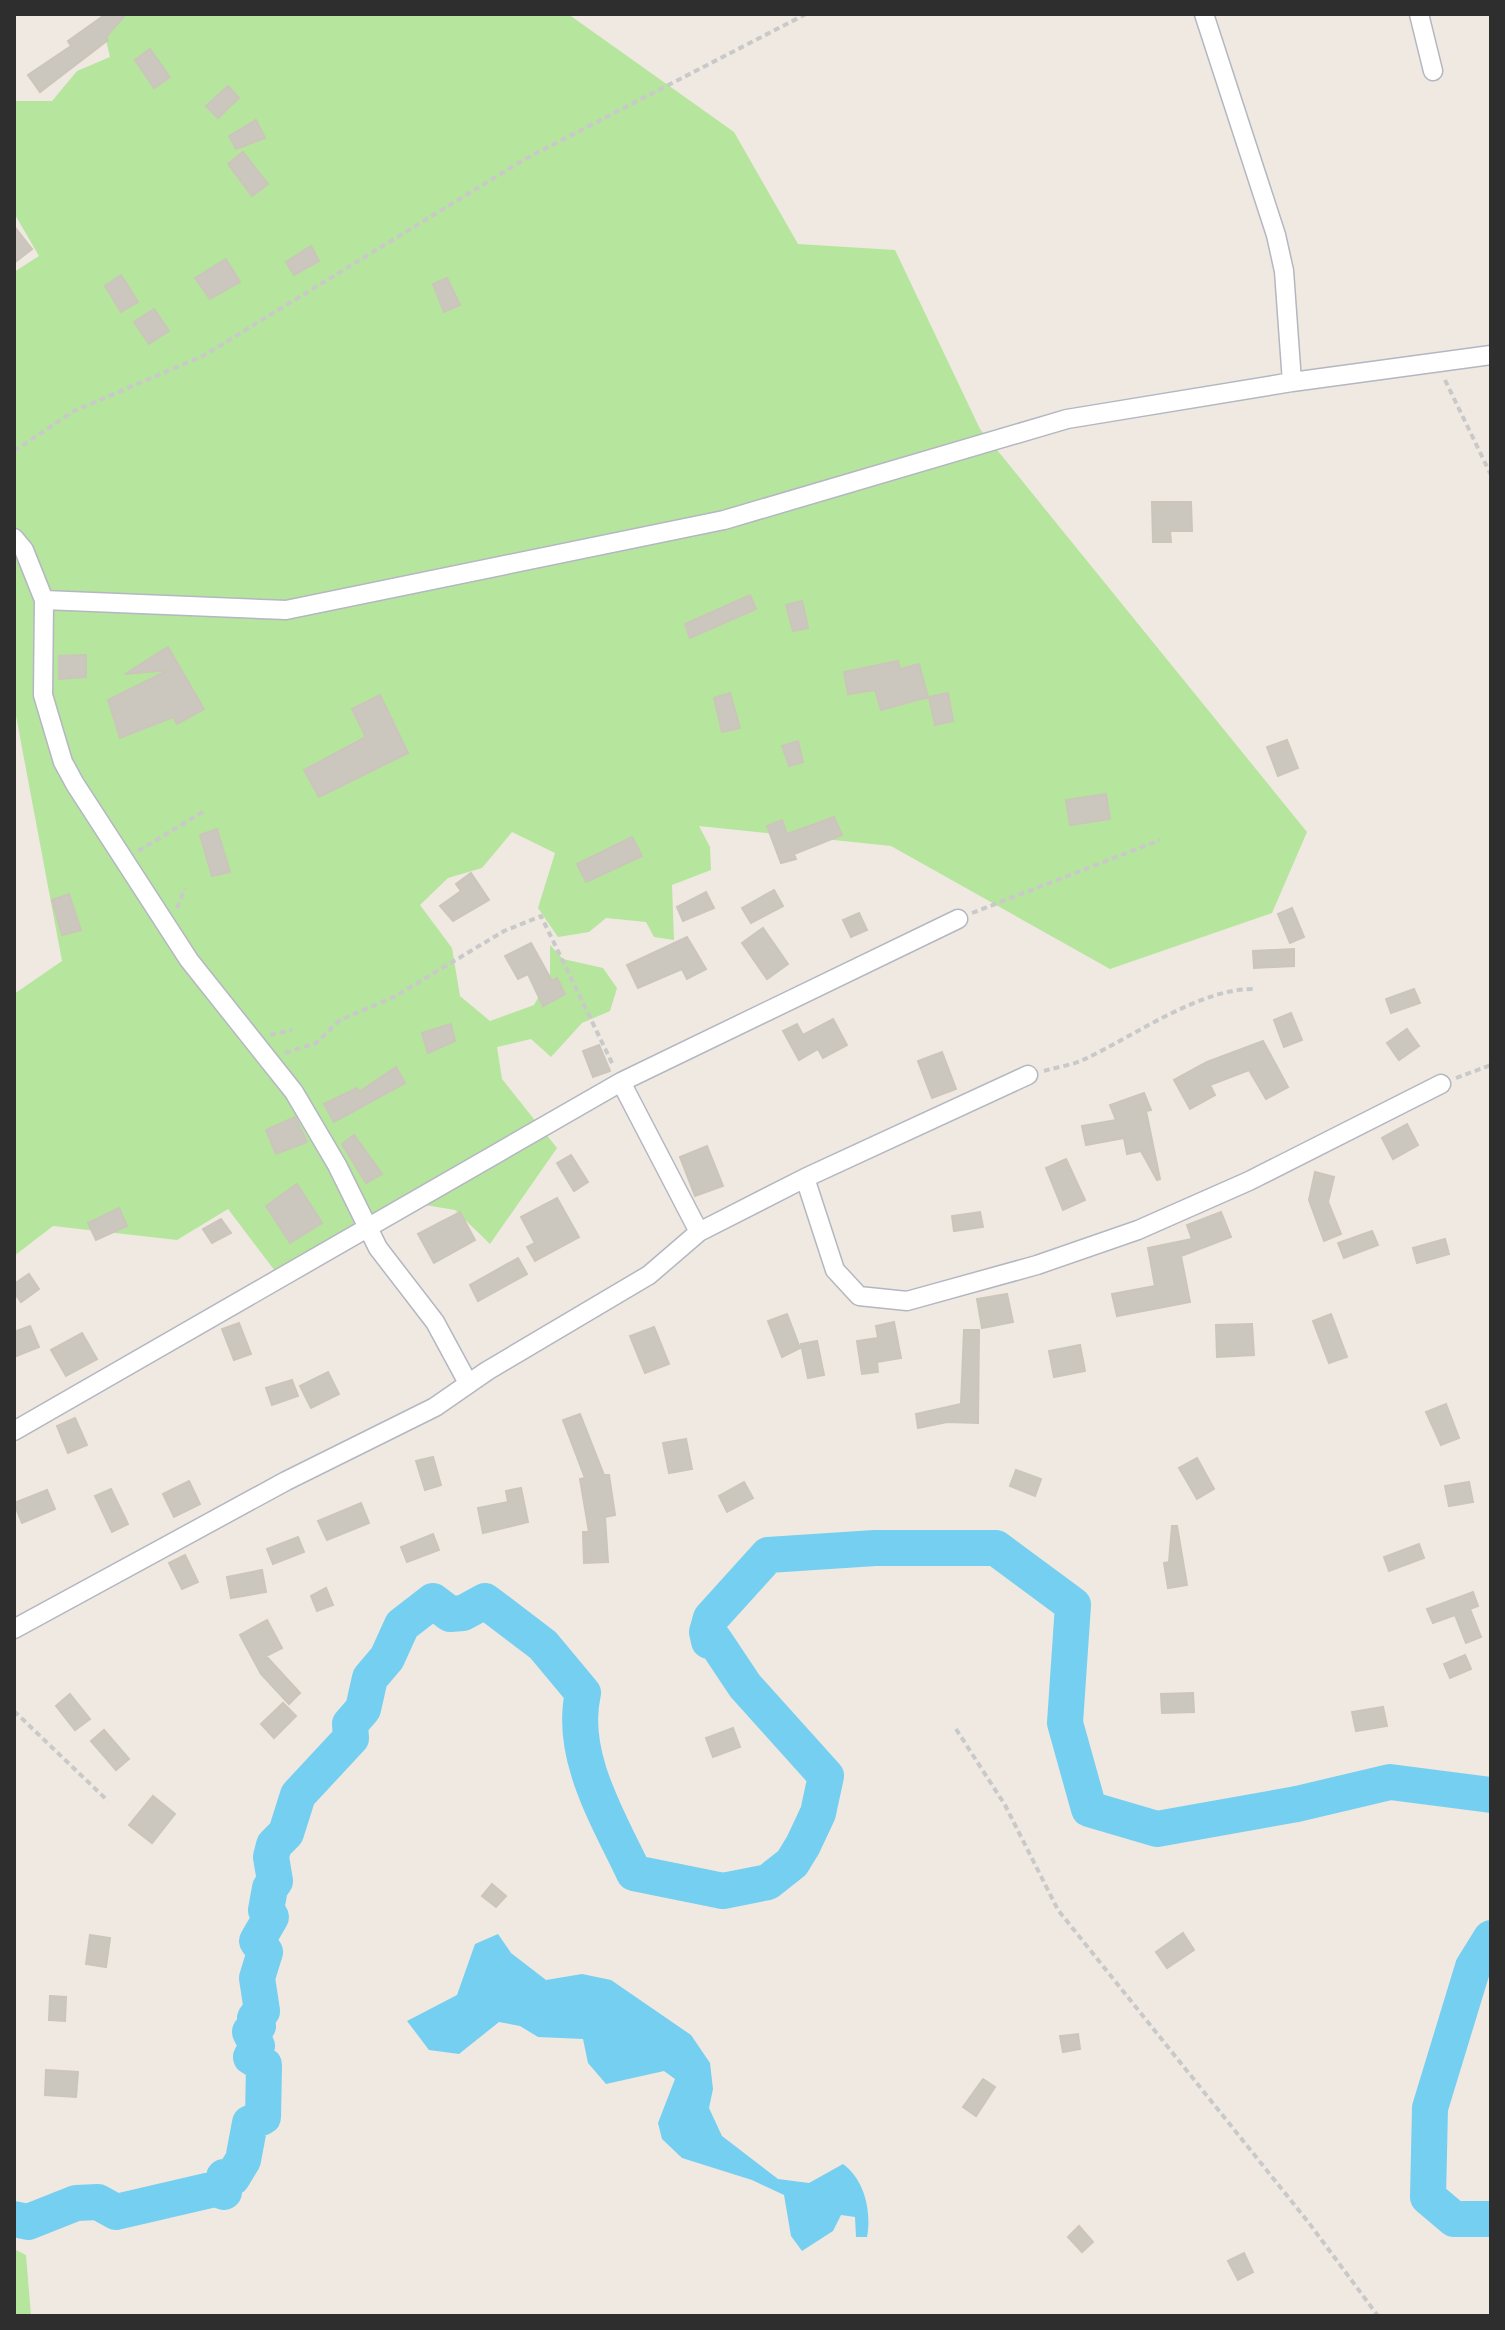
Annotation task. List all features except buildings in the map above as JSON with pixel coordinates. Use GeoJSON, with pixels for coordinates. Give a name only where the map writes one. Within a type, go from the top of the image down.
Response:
{"type":"FeatureCollection","features":[{"type":"Feature","properties":{"kind":"street"},"geometry":{"type":"LineString","coordinates":[[1204,14],[1276,235],[1284,271],[1292,382]]}},
{"type":"Feature","properties":{"kind":"street"},"geometry":{"type":"LineString","coordinates":[[1419,14],[1433,71]]}},
{"type":"Feature","properties":{"kind":"street"},"geometry":{"type":"LineString","coordinates":[[44,600],[286,610],[724,520],[1067,419],[1292,382],[1491,355]]}},
{"type":"Feature","properties":{"kind":"street"},"geometry":{"type":"LineString","coordinates":[[14,538],[24,550],[44,600],[43,695],[63,762],[122,861],[189,960],[294,1092],[323,1140],[378,1248],[435,1322],[468,1383]]}},
{"type":"Feature","properties":{"kind":"street"},"geometry":{"type":"LineString","coordinates":[[14,1431],[621,1082],[958,919]]}},
{"type":"Feature","properties":{"kind":"street"},"geometry":{"type":"LineString","coordinates":[[14,1629],[286,1481],[396,1428],[649,1275],[699,1232],[805,1178],[1028,1075]]}},
{"type":"Feature","properties":{"kind":"street"},"geometry":{"type":"LineString","coordinates":[[621,1082],[699,1232]]}},
{"type":"Feature","properties":{"kind":"street"},"geometry":{"type":"LineString","coordinates":[[805,1178],[835,1270],[859,1296],[907,1301],[1037,1265],[1138,1230],[1249,1181],[1441,1084]]}},
{"type":"Feature","properties":{"kind":"path"},"geometry":{"type":"LineString","coordinates":[[14,451],[74,411],[203,356],[525,159],[806,14]]}},
{"type":"Feature","properties":{"kind":"path"},"geometry":{"type":"LineString","coordinates":[[1436,362],[1491,475]]}},
{"type":"Feature","properties":{"kind":"path"},"geometry":{"type":"LineString","coordinates":[[122,861],[206,810]]}},
{"type":"Feature","properties":{"kind":"path"},"geometry":{"type":"LineString","coordinates":[[958,919],[1160,840]]}},
{"type":"Feature","properties":{"kind":"path"},"geometry":{"type":"LineString","coordinates":[[264,1055],[290,1053],[316,1043],[340,1020],[394,997],[504,931],[541,916],[621,1082]]}},
{"type":"Feature","properties":{"kind":"path"},"geometry":{"type":"LineString","coordinates":[[1028,1075],[1082,1061],[1158,1021],[1236,988],[1256,989]]}},
{"type":"Feature","properties":{"kind":"path"},"geometry":{"type":"LineString","coordinates":[[1441,1084],[1491,1065]]}},
{"type":"Feature","properties":{"kind":"path"},"geometry":{"type":"LineString","coordinates":[[14,1711],[108,1801]]}},
{"type":"Feature","properties":{"kind":"path"},"geometry":{"type":"LineString","coordinates":[[956,1729],[1005,1805],[1058,1910],[1309,2223],[1378,2316]]}},
{"type":"Feature","properties":{"kind":"green space"},"geometry":{"type":"Polygon","coordinates":[[[100,14],[568,14],[734,132],[798,244],[895,250],[980,429],[1307,832],[1272,913],[1110,969],[891,846],[699,826],[710,847],[711,870],[672,885],[674,940],[654,937],[646,922],[606,918],[589,932],[558,937],[538,908],[555,853],[512,832],[482,868],[448,878],[420,905],[452,948],[460,996],[490,1021],[534,1005],[550,976],[550,945],[563,959],[603,968],[617,988],[610,1011],[582,1023],[551,1057],[531,1039],[497,1047],[502,1079],[557,1148],[490,1244],[455,1210],[401,1201],[275,1271],[228,1209],[177,1240],[53,1226],[14,1256],[14,994],[62,961],[14,705],[14,272],[39,256],[14,213],[14,101],[52,101],[77,71],[110,57],[100,14]]]}},
{"type":"Feature","properties":{"kind":"green space"},"geometry":{"type":"Polygon","coordinates":[[[14,2249],[26,2255],[31,2316],[14,2316],[14,2249]]]}},
{"type":"Feature","properties":{"kind":"water"},"geometry":{"type":"Polygon","coordinates":[[[498,1934],[511,1953],[546,1980],[582,1974],[611,1980],[691,2035],[710,2063],[713,2089],[709,2108],[722,2136],[778,2179],[809,2183],[843,2164],[856,2178],[865,2196],[867,2237],[856,2237],[855,2217],[841,2215],[833,2231],[802,2251],[791,2236],[784,2195],[752,2180],[682,2158],[662,2139],[658,2123],[675,2079],[664,2071],[606,2084],[588,2063],[583,2039],[538,2037],[520,2026],[499,2022],[459,2054],[429,2050],[407,2021],[457,1995],[475,1944],[498,1934]]]}},
{"type":"Feature","properties":{"kind":"waterway"},"geometry":{"type":"LineString","coordinates":[[14,2219],[28,2222],[76,2203],[98,2202],[116,2212],[215,2189],[224,2192],[224,2177],[232,2178],[243,2160],[250,2123],[263,2117],[264,2065],[251,2057],[257,2046],[250,2032],[258,2026],[255,2018],[262,2011],[257,1978],[265,1952],[257,1941],[271,1917],[266,1910],[270,1888],[275,1881],[271,1857],[274,1845],[286,1833],[298,1795],[351,1738],[350,1724],[363,1709],[370,1678],[387,1658],[402,1625],[433,1601],[450,1614],[463,1613],[485,1601],[543,1645],[583,1693],[581,1740],[586,1763],[603,1808],[634,1873],[723,1891],[768,1882],[792,1863],[818,1813],[826,1776],[745,1686],[715,1641],[709,1641],[707,1632],[711,1618],[768,1555],[875,1548],[996,1548],[1073,1605],[1065,1723],[1089,1809],[1157,1829],[1297,1804],[1390,1782],[1491,1795]]}},
{"type":"Feature","properties":{"kind":"waterway"},"geometry":{"type":"LineString","coordinates":[[1491,1938],[1473,1967],[1430,2108],[1428,2197],[1454,2219],[1491,2219]]}}]}
